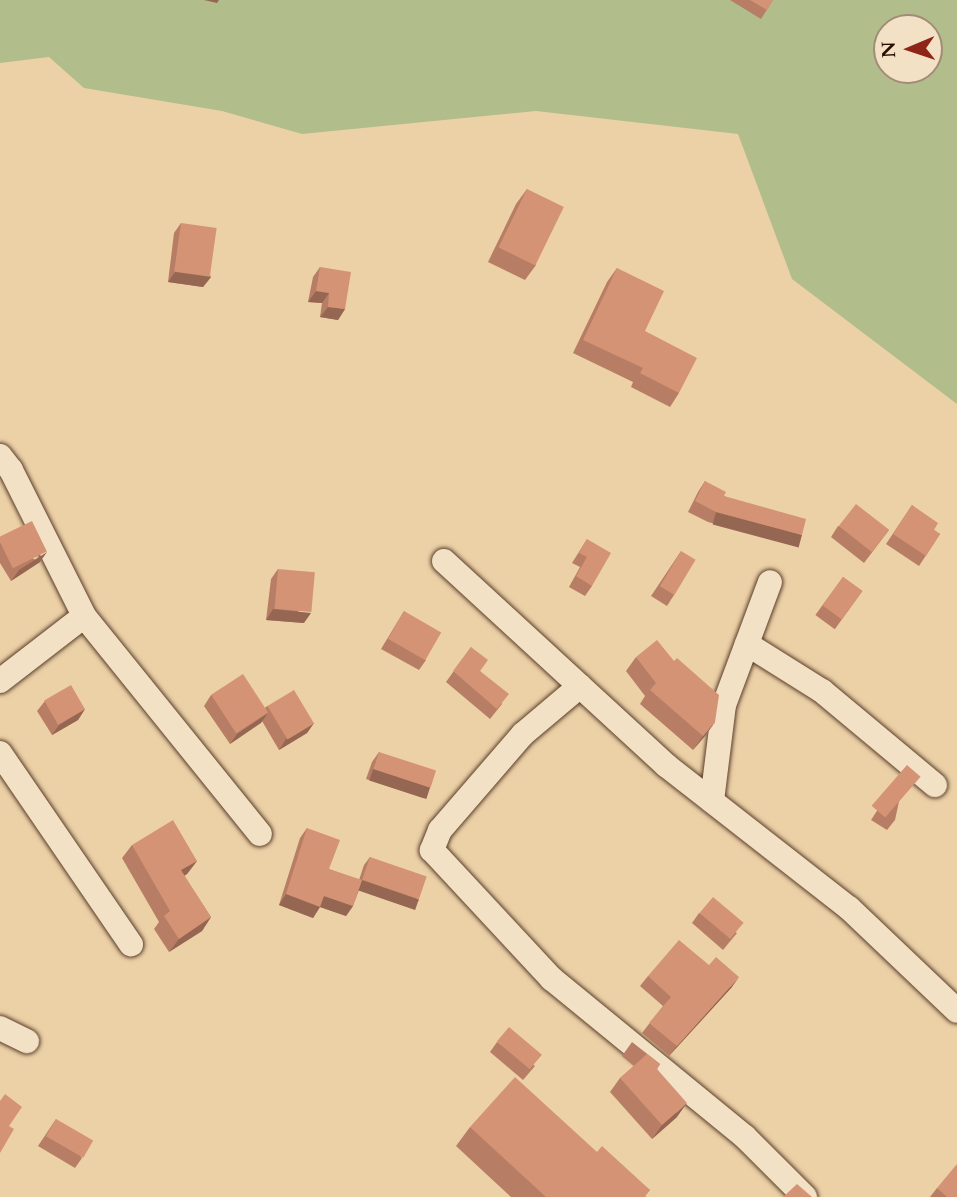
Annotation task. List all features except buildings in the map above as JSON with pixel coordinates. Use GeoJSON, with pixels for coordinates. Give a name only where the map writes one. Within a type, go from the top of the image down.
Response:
{"type":"FeatureCollection","features":[{"type":"Feature","properties":{"kind":"street"},"geometry":{"type":"LineString","coordinates":[[0,456],[11,470],[84,616],[260,834]]}},
{"type":"Feature","properties":{"kind":"street"},"geometry":{"type":"LineString","coordinates":[[444,561],[667,766],[849,908],[957,1012]]}},
{"type":"Feature","properties":{"kind":"street"},"geometry":{"type":"LineString","coordinates":[[712,801],[724,705],[769,582]]}},
{"type":"Feature","properties":{"kind":"street"},"geometry":{"type":"LineString","coordinates":[[0,681],[84,616]]}},
{"type":"Feature","properties":{"kind":"street"},"geometry":{"type":"LineString","coordinates":[[747,644],[822,691],[934,785]]}},
{"type":"Feature","properties":{"kind":"street"},"geometry":{"type":"LineString","coordinates":[[580,686],[523,734],[440,830],[432,850],[552,979],[745,1137],[805,1197]]}},
{"type":"Feature","properties":{"kind":"street"},"geometry":{"type":"LineString","coordinates":[[0,752],[131,944]]}},
{"type":"Feature","properties":{"kind":"street"},"geometry":{"type":"LineString","coordinates":[[0,1028],[27,1041]]}},
{"type":"Feature","properties":{"kind":"green space"},"geometry":{"type":"Polygon","coordinates":[[[0,0],[957,0],[957,404],[792,279],[738,134],[536,111],[302,134],[222,111],[84,88],[49,57],[0,63],[0,0]]]}}]}
